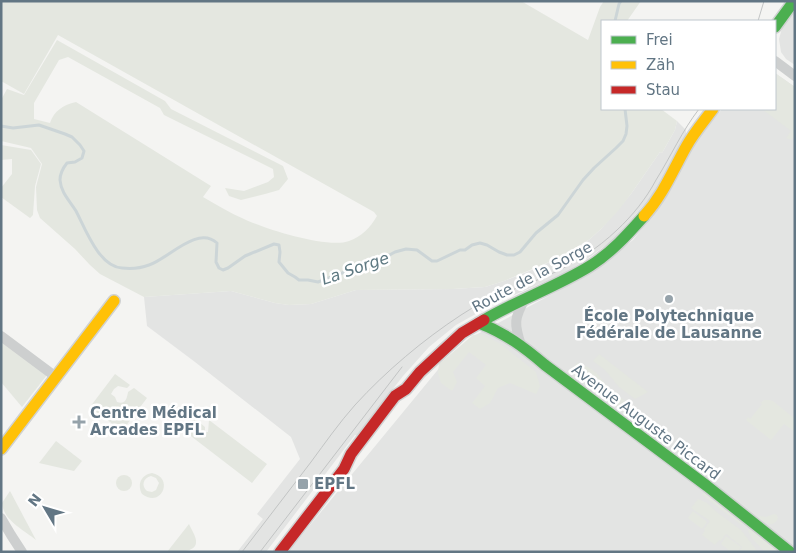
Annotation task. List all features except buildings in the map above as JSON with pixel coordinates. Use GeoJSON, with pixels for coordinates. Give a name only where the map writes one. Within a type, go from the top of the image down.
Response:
{"type":"FeatureCollection","features":[{"type":"Feature","properties":{"kind":"street"},"geometry":{"type":"LineString","coordinates":[[776,26],[794,1]]}},
{"type":"Feature","properties":{"kind":"street"},"geometry":{"type":"LineString","coordinates":[[776,62],[795,76]]}},
{"type":"Feature","properties":{"kind":"street","name":"Route de la Sorge"},"geometry":{"type":"LineString","coordinates":[[280,552],[344,469],[357,458],[420,372],[462,333],[501,310],[592,265],[628,234],[652,207],[665,188],[687,145],[712,110]]}},
{"type":"Feature","properties":{"kind":"street"},"geometry":{"type":"LineString","coordinates":[[521,345],[515,319],[525,298]]}},
{"type":"Feature","properties":{"kind":"street"},"geometry":{"type":"LineString","coordinates":[[1,449],[114,300]]}},
{"type":"Feature","properties":{"kind":"street","name":"Avenue Auguste Piccard"},"geometry":{"type":"LineString","coordinates":[[479,323],[496,329],[521,345],[707,486],[790,552]]}},
{"type":"Feature","properties":{"kind":"street"},"geometry":{"type":"LineString","coordinates":[[1,336],[56,377]]}},
{"type":"Feature","properties":{"kind":"street"},"geometry":{"type":"LineString","coordinates":[[1,518],[22,552]]}},
{"type":"Feature","properties":{"kind":"shaded area"},"geometry":{"type":"Polygon","coordinates":[[[1,1],[521,1],[588,40],[604,1],[641,1],[628,20],[601,20],[601,110],[662,110],[677,121],[675,130],[662,153],[660,152],[618,211],[601,229],[590,239],[561,257],[504,281],[485,287],[453,289],[356,290],[311,304],[289,305],[231,291],[144,297],[100,274],[40,218],[37,210],[36,187],[42,164],[31,148],[1,141],[1,100],[7,89],[24,95],[57,40],[165,101],[171,109],[283,166],[288,179],[279,190],[241,200],[229,196],[225,188],[244,191],[268,182],[274,177],[273,169],[164,115],[160,108],[68,57],[59,60],[34,103],[34,119],[50,123],[60,109],[76,102],[211,186],[203,197],[239,217],[296,237],[339,243],[349,241],[368,228],[377,216],[374,212],[58,35],[24,94],[1,81],[1,1]]]}},
{"type":"Feature","properties":{"kind":"shaded area"},"geometry":{"type":"Polygon","coordinates":[[[795,11],[795,65],[786,59],[781,52],[779,39],[782,28],[795,11]]]}},
{"type":"Feature","properties":{"kind":"shaded area","name":"École Polytechnique Fédérale de Lausanne"},"geometry":{"type":"Polygon","coordinates":[[[776,74],[795,87],[795,552],[288,552],[441,366],[472,337],[586,276],[633,240],[660,206],[696,142],[721,110],[776,110],[776,74]]]}},
{"type":"Feature","properties":{"kind":"shaded area"},"geometry":{"type":"Polygon","coordinates":[[[776,74],[795,87],[795,136],[791,140],[786,138],[791,131],[763,110],[776,110],[776,74]]]}},
{"type":"Feature","properties":{"kind":"shaded area"},"geometry":{"type":"Polygon","coordinates":[[[677,121],[686,130],[686,135],[649,199],[613,240],[568,271],[497,302],[456,325],[429,347],[403,376],[357,435],[355,435],[266,552],[237,552],[263,519],[257,514],[300,459],[291,437],[147,326],[144,297],[231,291],[289,305],[311,304],[356,290],[453,289],[485,287],[504,281],[568,253],[590,239],[601,229],[631,194],[660,152],[662,153],[675,130],[677,121]]]}},
{"type":"Feature","properties":{"kind":"shaded area"},"geometry":{"type":"Polygon","coordinates":[[[1,145],[31,150],[41,164],[35,186],[33,215],[30,218],[1,197],[1,188],[12,174],[12,159],[1,160],[1,145]]]}},
{"type":"Feature","properties":{"kind":"shaded area"},"geometry":{"type":"Polygon","coordinates":[[[481,334],[499,343],[536,372],[540,386],[536,394],[510,383],[498,388],[490,403],[480,409],[472,403],[485,386],[476,378],[486,365],[469,352],[453,372],[457,382],[452,391],[441,383],[438,373],[439,364],[473,335],[481,334]]]}},
{"type":"Feature","properties":{"kind":"shaded area"},"geometry":{"type":"Polygon","coordinates":[[[1,340],[47,375],[22,407],[1,382],[1,340]]]}},
{"type":"Feature","properties":{"kind":"shaded area"},"geometry":{"type":"Polygon","coordinates":[[[599,354],[648,392],[635,399],[619,387],[605,370],[593,361],[599,354]]]}},
{"type":"Feature","properties":{"kind":"shaded area"},"geometry":{"type":"Polygon","coordinates":[[[577,363],[590,368],[611,390],[634,407],[636,416],[631,416],[570,371],[577,363]]]}},
{"type":"Feature","properties":{"kind":"shaded area"},"geometry":{"type":"Polygon","coordinates":[[[115,374],[130,385],[127,388],[118,386],[114,389],[111,394],[117,402],[124,402],[128,392],[134,388],[147,398],[122,431],[90,407],[115,374]]]}},
{"type":"Feature","properties":{"kind":"shaded area"},"geometry":{"type":"Polygon","coordinates":[[[764,400],[773,401],[795,419],[795,432],[784,424],[771,440],[746,420],[748,417],[750,419],[764,400]]]}},
{"type":"Feature","properties":{"kind":"shaded area"},"geometry":{"type":"Polygon","coordinates":[[[193,417],[205,427],[205,432],[208,432],[209,420],[267,464],[252,483],[183,430],[193,417]]]}},
{"type":"Feature","properties":{"kind":"shaded area"},"geometry":{"type":"Polygon","coordinates":[[[642,419],[659,432],[654,438],[642,429],[642,419]]]}},
{"type":"Feature","properties":{"kind":"shaded area"},"geometry":{"type":"Polygon","coordinates":[[[56,441],[82,461],[74,471],[39,463],[56,441]]]}},
{"type":"Feature","properties":{"kind":"shaded area"},"geometry":{"type":"Polygon","coordinates":[[[152,473],[163,480],[163,491],[155,498],[149,498],[142,494],[140,483],[148,474],[152,473]],[[151,476],[145,480],[144,487],[147,491],[152,492],[156,490],[159,483],[156,478],[151,476]]]}},
{"type":"Feature","properties":{"kind":"shaded area"},"geometry":{"type":"Polygon","coordinates":[[[124,475],[132,483],[124,491],[116,483],[124,475]]]}},
{"type":"Feature","properties":{"kind":"shaded area"},"geometry":{"type":"Polygon","coordinates":[[[706,490],[748,523],[740,524],[702,495],[706,490]]]}},
{"type":"Feature","properties":{"kind":"shaded area"},"geometry":{"type":"Polygon","coordinates":[[[10,491],[36,540],[6,515],[2,503],[10,491]]]}},
{"type":"Feature","properties":{"kind":"shaded area"},"geometry":{"type":"Polygon","coordinates":[[[698,499],[707,503],[741,530],[758,552],[738,552],[742,547],[726,534],[715,545],[702,535],[710,521],[691,508],[698,499]]]}},
{"type":"Feature","properties":{"kind":"shaded area"},"geometry":{"type":"Polygon","coordinates":[[[693,511],[707,522],[702,529],[688,518],[693,511]]]}},
{"type":"Feature","properties":{"kind":"shaded area"},"geometry":{"type":"Polygon","coordinates":[[[774,514],[778,518],[772,524],[764,522],[759,518],[760,516],[766,517],[774,514]]]}},
{"type":"Feature","properties":{"kind":"shaded area"},"geometry":{"type":"Polygon","coordinates":[[[189,524],[196,538],[195,546],[184,551],[167,552],[189,524]]]}},
{"type":"Feature","properties":{"kind":"shaded area"},"geometry":{"type":"Polygon","coordinates":[[[750,528],[783,552],[765,552],[752,538],[748,531],[750,528]]]}},
{"type":"Feature","properties":{"kind":"shaded area"},"geometry":{"type":"Polygon","coordinates":[[[726,536],[741,547],[737,552],[731,552],[721,544],[726,536]]]}},
{"type":"Feature","properties":{"kind":"waterway","name":"La Sorge"},"geometry":{"type":"LineString","coordinates":[[615,20],[621,1]]}},
{"type":"Feature","properties":{"kind":"waterway","name":"La Sorge"},"geometry":{"type":"LineString","coordinates":[[1,126],[13,128],[39,125],[72,137],[80,145],[84,151],[82,158],[75,162],[67,163],[61,173],[61,185],[94,246],[106,261],[114,266],[122,268],[146,266],[157,262],[192,240],[201,238],[217,243],[216,262],[219,268],[223,270],[245,256],[274,244],[279,245],[279,262],[288,273],[299,280],[318,282],[345,272],[365,268],[395,252],[406,249],[417,250],[432,261],[437,261],[480,243],[507,255],[514,255],[520,252],[536,233],[558,215],[594,168],[623,141],[627,126],[625,110]]}},
{"type":"Feature","properties":{"kind":"tram line"},"geometry":{"type":"LineString","coordinates":[[758,20],[764,1]]}},
{"type":"Feature","properties":{"kind":"tram line"},"geometry":{"type":"LineString","coordinates":[[242,552],[349,412],[379,380],[405,357],[472,308],[551,274],[577,260],[602,243],[623,225],[648,194],[698,110]]}},
{"type":"Feature","properties":{"kind":"tram line"},"geometry":{"type":"LineString","coordinates":[[260,552],[402,367]]}},
{"type":"Feature","properties":{"kind":"traffic: fast"},"geometry":{"type":"LineString","coordinates":[[776,26],[794,1]]}},
{"type":"Feature","properties":{"kind":"traffic: fast"},"geometry":{"type":"LineString","coordinates":[[484,320],[598,261],[644,216]]}},
{"type":"Feature","properties":{"kind":"traffic: fast"},"geometry":{"type":"LineString","coordinates":[[479,323],[522,346],[707,486],[790,552]]}},
{"type":"Feature","properties":{"kind":"traffic: slow"},"geometry":{"type":"LineString","coordinates":[[644,216],[662,192],[692,137],[712,110]]}},
{"type":"Feature","properties":{"kind":"traffic: slow"},"geometry":{"type":"LineString","coordinates":[[1,449],[114,301]]}},
{"type":"Feature","properties":{"kind":"traffic: jam"},"geometry":{"type":"LineString","coordinates":[[280,552],[344,469],[351,454],[395,396],[406,389],[420,372],[462,333],[484,320]]}},
{"type":"Feature","properties":{"kind":"place","name":"École Polytechnique Fédérale de Lausanne"},"geometry":{"type":"Point","coordinates":[669,299]}},
{"type":"Feature","properties":{"kind":"place","name":"Centre Médical Arcades EPFL"},"geometry":{"type":"Point","coordinates":[79,422]}},
{"type":"Feature","properties":{"kind":"place","name":"EPFL"},"geometry":{"type":"Point","coordinates":[303,484]}}]}
